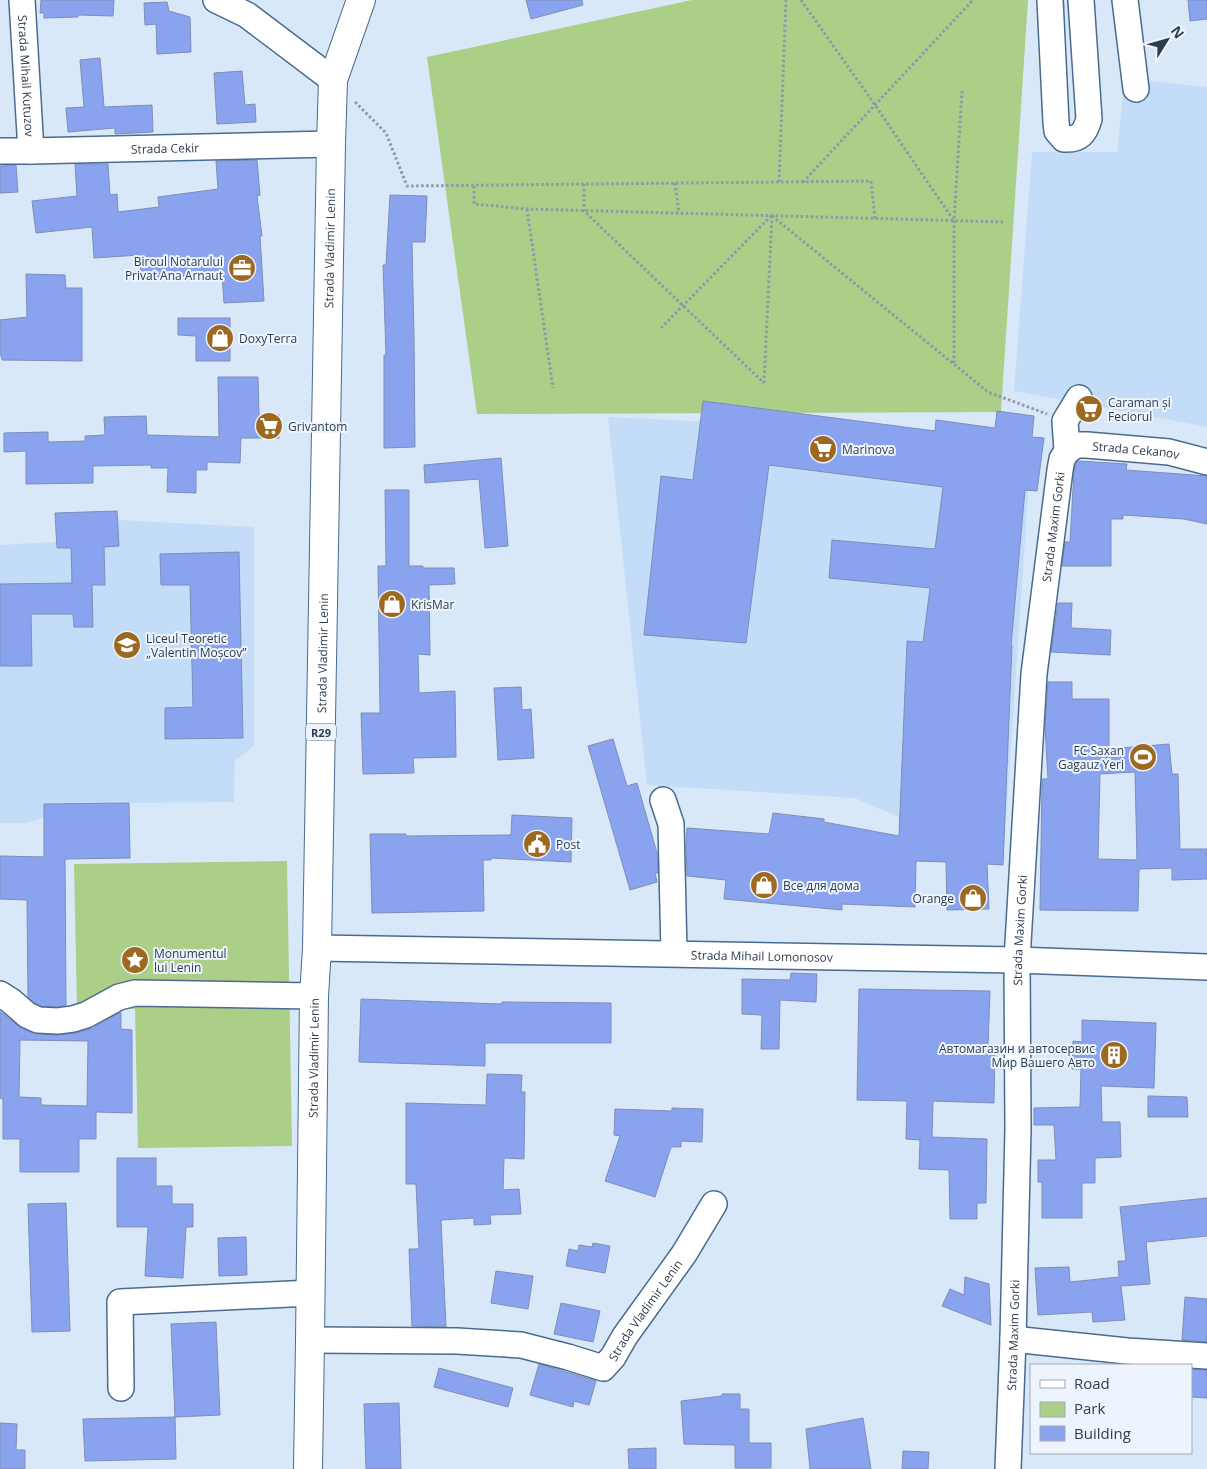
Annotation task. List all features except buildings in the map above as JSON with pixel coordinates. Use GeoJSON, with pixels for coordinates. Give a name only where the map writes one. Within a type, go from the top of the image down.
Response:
{"type":"FeatureCollection","features":[{"type":"Feature","properties":{"kind":"main road","name":"Strada Vladimir Lenin"},"geometry":{"type":"LineString","coordinates":[[308,1469],[314,996],[317,948],[333,80],[361,0]]}},
{"type":"Feature","properties":{"kind":"street","name":"Strada Mihail Kutuzov"},"geometry":{"type":"LineString","coordinates":[[22,0],[31,151]]}},
{"type":"Feature","properties":{"kind":"street"},"geometry":{"type":"LineString","coordinates":[[216,0],[247,15],[333,80]]}},
{"type":"Feature","properties":{"kind":"street"},"geometry":{"type":"LineString","coordinates":[[1050,0],[1056,122],[1058,131],[1064,139],[1072,140],[1081,136],[1086,129],[1089,118],[1081,0]]}},
{"type":"Feature","properties":{"kind":"street"},"geometry":{"type":"LineString","coordinates":[[1125,0],[1136,89]]}},
{"type":"Feature","properties":{"kind":"street","name":"Strada Cekir"},"geometry":{"type":"LineString","coordinates":[[0,151],[331,144]]}},
{"type":"Feature","properties":{"kind":"street"},"geometry":{"type":"LineString","coordinates":[[1065,421],[1079,398]]}},
{"type":"Feature","properties":{"kind":"street","name":"Strada Maxim Gorki"},"geometry":{"type":"LineString","coordinates":[[1008,1469],[1014,1339],[1018,1129],[1017,960],[1034,674],[1060,470],[1062,459],[1067,450],[1065,421]]}},
{"type":"Feature","properties":{"kind":"street","name":"Strada Cekanov"},"geometry":{"type":"LineString","coordinates":[[1067,450],[1076,445],[1087,445],[1169,452],[1207,462]]}},
{"type":"Feature","properties":{"kind":"street"},"geometry":{"type":"LineString","coordinates":[[663,800],[671,824],[674,953]]}},
{"type":"Feature","properties":{"kind":"street","name":"Strada Mihail Lomonosov"},"geometry":{"type":"LineString","coordinates":[[317,948],[1017,960],[1207,967]]}},
{"type":"Feature","properties":{"kind":"street"},"geometry":{"type":"LineString","coordinates":[[0,994],[27,1015],[38,1020],[73,1019],[86,1015],[119,997],[135,993],[314,996]]}},
{"type":"Feature","properties":{"kind":"street","name":"Strada Vladimir Lenin"},"geometry":{"type":"LineString","coordinates":[[310,1340],[457,1341],[521,1345],[568,1356],[603,1368],[684,1254],[714,1204]]}},
{"type":"Feature","properties":{"kind":"street"},"geometry":{"type":"LineString","coordinates":[[121,1388],[120,1302],[311,1293]]}},
{"type":"Feature","properties":{"kind":"street"},"geometry":{"type":"LineString","coordinates":[[1014,1339],[1127,1351],[1207,1356]]}},
{"type":"Feature","properties":{"kind":"path"},"geometry":{"type":"LineString","coordinates":[[779,182],[786,0]]}},
{"type":"Feature","properties":{"kind":"path"},"geometry":{"type":"LineString","coordinates":[[801,0],[954,221]]}},
{"type":"Feature","properties":{"kind":"path"},"geometry":{"type":"LineString","coordinates":[[803,182],[973,0]]}},
{"type":"Feature","properties":{"kind":"path"},"geometry":{"type":"LineString","coordinates":[[333,80],[386,134],[406,186],[871,181],[875,219]]}},
{"type":"Feature","properties":{"kind":"path"},"geometry":{"type":"LineString","coordinates":[[954,364],[954,221],[962,91]]}},
{"type":"Feature","properties":{"kind":"path"},"geometry":{"type":"LineString","coordinates":[[675,183],[679,213]]}},
{"type":"Feature","properties":{"kind":"path"},"geometry":{"type":"LineString","coordinates":[[584,184],[584,210],[764,383],[772,216]]}},
{"type":"Feature","properties":{"kind":"path"},"geometry":{"type":"LineString","coordinates":[[474,186],[474,204],[527,209],[1005,222]]}},
{"type":"Feature","properties":{"kind":"path"},"geometry":{"type":"LineString","coordinates":[[527,209],[553,388]]}},
{"type":"Feature","properties":{"kind":"path"},"geometry":{"type":"LineString","coordinates":[[661,328],[772,216]]}},
{"type":"Feature","properties":{"kind":"path"},"geometry":{"type":"LineString","coordinates":[[772,216],[988,392],[1065,421]]}},
{"type":"Feature","properties":{"kind":"shaded area"},"geometry":{"type":"Polygon","coordinates":[[[1150,81],[1207,87],[1207,427],[1014,391],[1032,152],[1117,152],[1123,93],[1150,81]]]}},
{"type":"Feature","properties":{"kind":"shaded area"},"geometry":{"type":"Polygon","coordinates":[[[608,417],[1032,437],[1003,865],[898,860],[899,817],[855,798],[647,785],[608,417]]]}},
{"type":"Feature","properties":{"kind":"shaded area","name":"Liceul Teoretic „Valentin Moșcov”"},"geometry":{"type":"Polygon","coordinates":[[[117,511],[118,520],[254,527],[254,746],[235,760],[234,802],[44,804],[44,818],[25,823],[0,823],[0,545],[56,542],[55,513],[117,511]]]}},
{"type":"Feature","properties":{"kind":"green space"},"geometry":{"type":"Polygon","coordinates":[[[692,0],[1028,0],[1001,412],[477,414],[427,57],[692,0]]]}},
{"type":"Feature","properties":{"kind":"green space"},"geometry":{"type":"Polygon","coordinates":[[[287,861],[292,1146],[138,1148],[135,1009],[77,1009],[74,864],[287,861]]]}},
{"type":"Feature","properties":{"kind":"place","name":"Biroul Notarului Privat Ana Arnaut"},"geometry":{"type":"Point","coordinates":[242,268]}},
{"type":"Feature","properties":{"kind":"place","name":"DoxyTerra"},"geometry":{"type":"Point","coordinates":[220,338]}},
{"type":"Feature","properties":{"kind":"place","name":"Caraman și Feciorul"},"geometry":{"type":"Point","coordinates":[1089,409]}},
{"type":"Feature","properties":{"kind":"place","name":"Grivantom"},"geometry":{"type":"Point","coordinates":[269,426]}},
{"type":"Feature","properties":{"kind":"place","name":"Marinova"},"geometry":{"type":"Point","coordinates":[823,449]}},
{"type":"Feature","properties":{"kind":"place","name":"KrisMar"},"geometry":{"type":"Point","coordinates":[392,604]}},
{"type":"Feature","properties":{"kind":"place","name":"Liceul Teoretic „Valentin Moșcov”"},"geometry":{"type":"Point","coordinates":[127,645]}},
{"type":"Feature","properties":{"kind":"place","name":"FC Saxan Gagauz Yeri"},"geometry":{"type":"Point","coordinates":[1143,757]}},
{"type":"Feature","properties":{"kind":"place","name":"Post"},"geometry":{"type":"Point","coordinates":[537,844]}},
{"type":"Feature","properties":{"kind":"place","name":"Все для дома"},"geometry":{"type":"Point","coordinates":[764,885]}},
{"type":"Feature","properties":{"kind":"place","name":"Orange"},"geometry":{"type":"Point","coordinates":[973,898]}},
{"type":"Feature","properties":{"kind":"place","name":"Monumentul lui Lenin"},"geometry":{"type":"Point","coordinates":[135,960]}},
{"type":"Feature","properties":{"kind":"place","name":"Автомагазин и автосервис Мир Вашего Авто"},"geometry":{"type":"Point","coordinates":[1114,1055]}}]}
